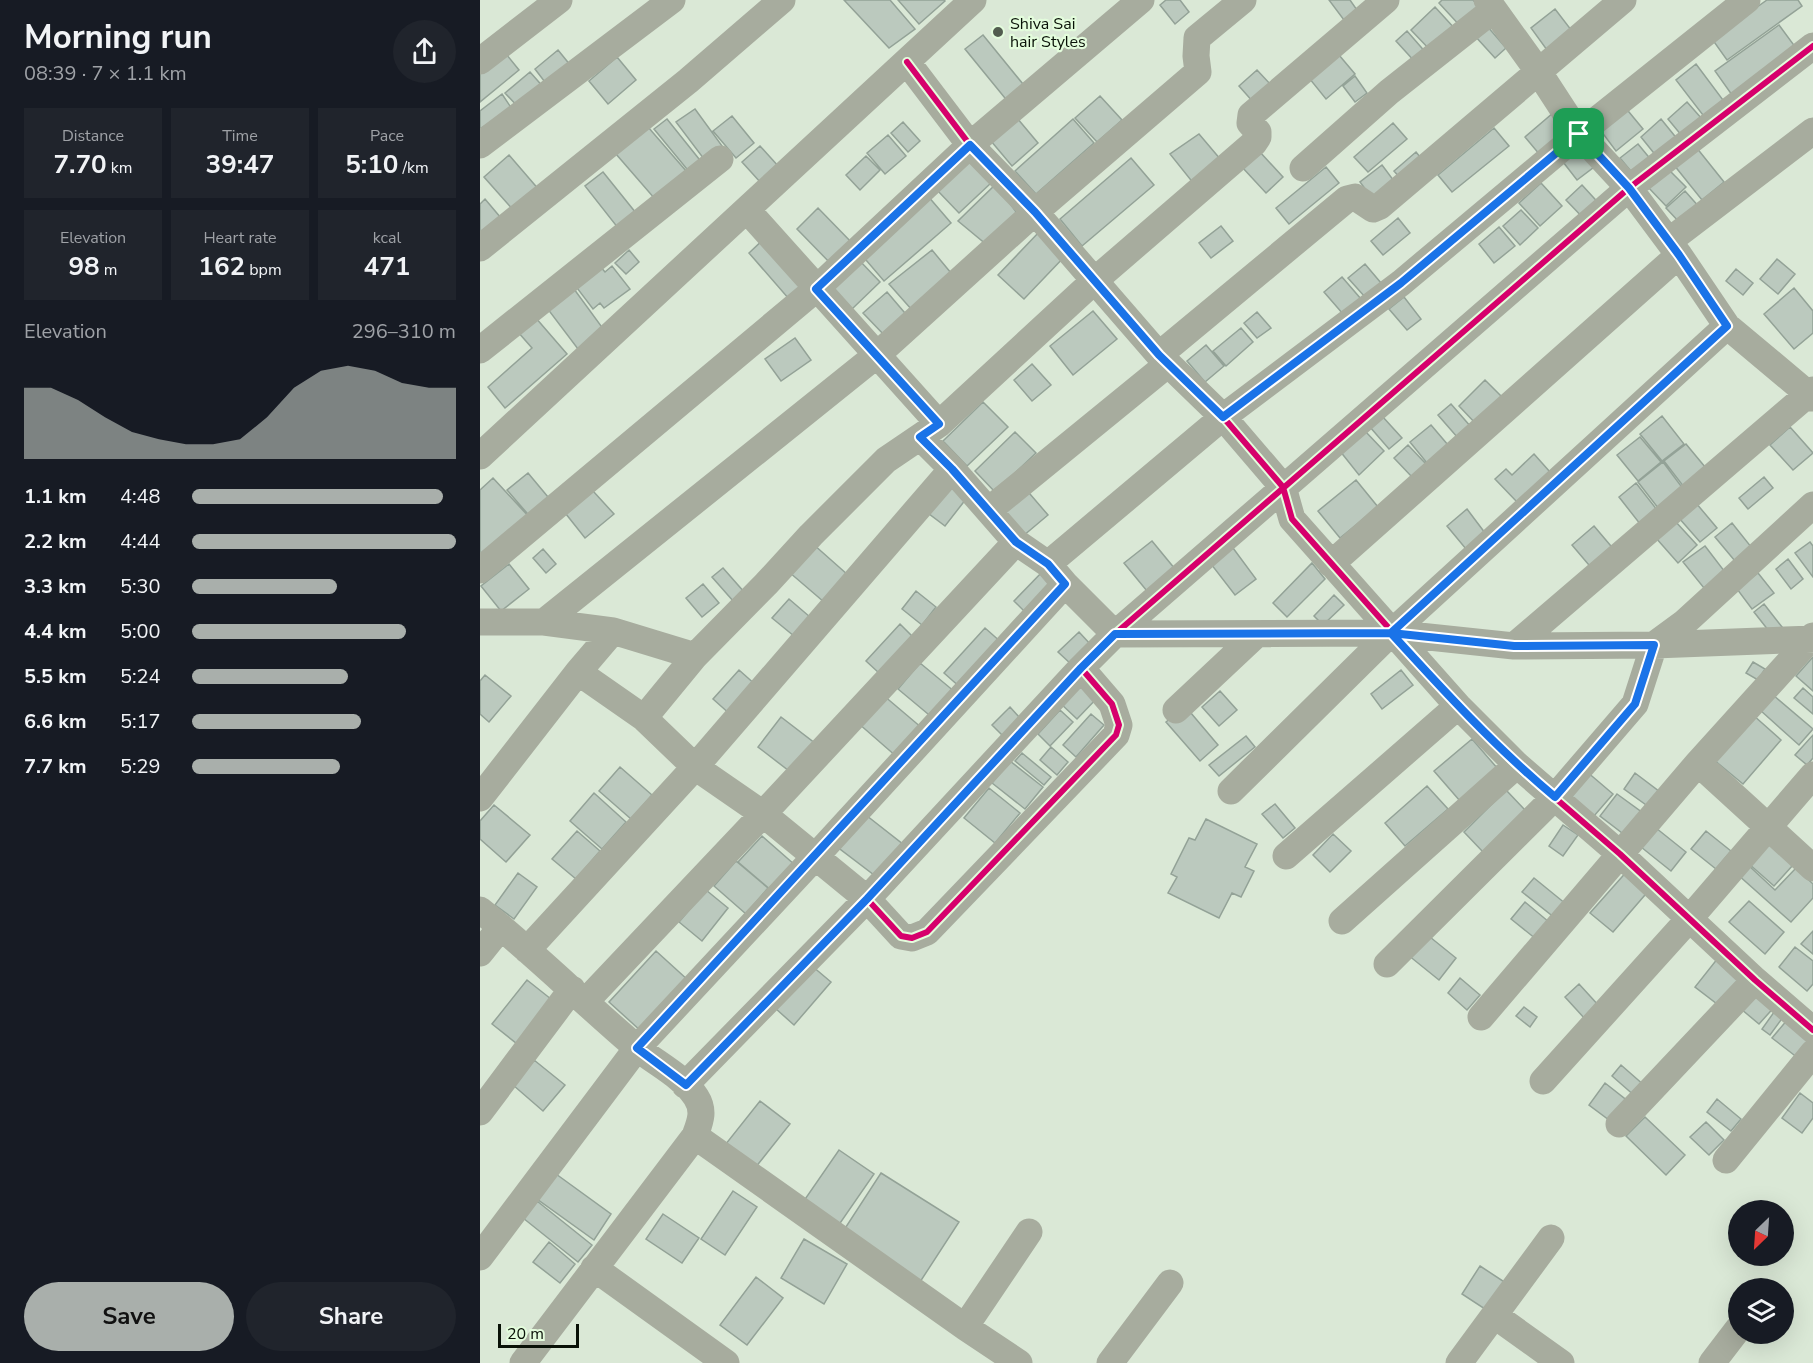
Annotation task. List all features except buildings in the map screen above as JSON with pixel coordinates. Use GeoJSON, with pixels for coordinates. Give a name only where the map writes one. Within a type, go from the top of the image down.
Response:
{"type":"FeatureCollection","features":[{"type":"Feature","properties":{"kind":"street"},"geometry":{"type":"LineString","coordinates":[[480,61],[559,0]]}},
{"type":"Feature","properties":{"kind":"street"},"geometry":{"type":"LineString","coordinates":[[480,145],[672,0]]}},
{"type":"Feature","properties":{"kind":"street"},"geometry":{"type":"LineString","coordinates":[[480,249],[688,81],[782,0]]}},
{"type":"Feature","properties":{"kind":"street"},"geometry":{"type":"LineString","coordinates":[[480,570],[816,289],[970,145],[1141,0]]}},
{"type":"Feature","properties":{"kind":"street"},"geometry":{"type":"LineString","coordinates":[[544,622],[878,354],[1035,212],[1198,72],[1197,38],[1243,0]]}},
{"type":"Feature","properties":{"kind":"street"},"geometry":{"type":"LineString","coordinates":[[644,718],[695,656],[886,460],[929,430],[1094,281],[1254,143],[1258,132],[1250,123],[1251,115],[1386,0]]}},
{"type":"Feature","properties":{"kind":"street"},"geometry":{"type":"LineString","coordinates":[[989,510],[1347,199],[1355,197],[1375,209],[1623,0]]}},
{"type":"Feature","properties":{"kind":"street"},"geometry":{"type":"LineString","coordinates":[[480,1257],[637,1048],[815,857],[1056,574],[1223,417],[1401,283],[1579,134],[1747,0]]}},
{"type":"Feature","properties":{"kind":"street"},"geometry":{"type":"LineString","coordinates":[[482,450],[747,210],[967,2]]}},
{"type":"Feature","properties":{"kind":"street"},"geometry":{"type":"LineString","coordinates":[[1303,168],[1493,4],[1579,134],[1629,188],[1674,248],[1727,326],[1812,394],[1514,646]]}},
{"type":"Feature","properties":{"kind":"street"},"geometry":{"type":"LineString","coordinates":[[686,1085],[867,899],[1115,634],[1629,188],[1813,46]]}},
{"type":"Feature","properties":{"kind":"street"},"geometry":{"type":"LineString","coordinates":[[906,62],[970,145],[1035,212],[1164,360],[1223,417],[1283,487],[1292,519],[1458,706],[1517,765],[1620,854],[1755,980],[1813,1030]]}},
{"type":"Feature","properties":{"kind":"street"},"geometry":{"type":"LineString","coordinates":[[1330,564],[1674,248],[1813,131]]}},
{"type":"Feature","properties":{"kind":"street"},"geometry":{"type":"LineString","coordinates":[[480,350],[720,159]]}},
{"type":"Feature","properties":{"kind":"street"},"geometry":{"type":"LineString","coordinates":[[747,210],[816,289],[878,354],[952,469],[1016,542],[1056,574],[1115,634],[1391,633],[1514,646],[1654,645],[1812,638]]}},
{"type":"Feature","properties":{"kind":"street"},"geometry":{"type":"LineString","coordinates":[[1231,791],[1391,633],[1727,326]]}},
{"type":"Feature","properties":{"kind":"street"},"geometry":{"type":"LineString","coordinates":[[527,950],[695,767],[952,469]]}},
{"type":"Feature","properties":{"kind":"street"},"geometry":{"type":"LineString","coordinates":[[1387,964],[1555,797],[1635,704],[1654,645],[1684,623],[1813,505]]}},
{"type":"Feature","properties":{"kind":"street"},"geometry":{"type":"LineString","coordinates":[[480,1112],[579,995],[763,814],[1016,542]]}},
{"type":"Feature","properties":{"kind":"street"},"geometry":{"type":"LineString","coordinates":[[480,622],[544,622],[613,631],[695,656]]}},
{"type":"Feature","properties":{"kind":"street"},"geometry":{"type":"LineString","coordinates":[[480,798],[578,672],[613,631]]}},
{"type":"Feature","properties":{"kind":"street"},"geometry":{"type":"LineString","coordinates":[[1176,710],[1257,634]]}},
{"type":"Feature","properties":{"kind":"street"},"geometry":{"type":"LineString","coordinates":[[1481,1017],[1698,763],[1812,638]]}},
{"type":"Feature","properties":{"kind":"street"},"geometry":{"type":"LineString","coordinates":[[578,672],[644,718],[695,767],[763,814],[867,899],[901,936],[912,938],[927,932],[1116,735],[1119,724],[1112,704],[1081,668]]}},
{"type":"Feature","properties":{"kind":"street"},"geometry":{"type":"LineString","coordinates":[[1286,856],[1458,706]]}},
{"type":"Feature","properties":{"kind":"street"},"geometry":{"type":"LineString","coordinates":[[1698,763],[1813,868]]}},
{"type":"Feature","properties":{"kind":"street"},"geometry":{"type":"LineString","coordinates":[[1342,921],[1517,765]]}},
{"type":"Feature","properties":{"kind":"street"},"geometry":{"type":"LineString","coordinates":[[1543,1081],[1690,918],[1813,775]]}},
{"type":"Feature","properties":{"kind":"street"},"geometry":{"type":"LineString","coordinates":[[480,910],[637,1048],[686,1085],[700,1106],[701,1118],[694,1136],[523,1363]]}},
{"type":"Feature","properties":{"kind":"street"},"geometry":{"type":"LineString","coordinates":[[480,953],[501,927]]}},
{"type":"Feature","properties":{"kind":"street"},"geometry":{"type":"LineString","coordinates":[[1619,1124],[1755,980]]}},
{"type":"Feature","properties":{"kind":"street"},"geometry":{"type":"LineString","coordinates":[[1726,1160],[1813,1053]]}},
{"type":"Feature","properties":{"kind":"street"},"geometry":{"type":"LineString","coordinates":[[694,1136],[1019,1363]]}},
{"type":"Feature","properties":{"kind":"street"},"geometry":{"type":"LineString","coordinates":[[966,1328],[1029,1232]]}},
{"type":"Feature","properties":{"kind":"street"},"geometry":{"type":"LineString","coordinates":[[1459,1363],[1551,1238]]}},
{"type":"Feature","properties":{"kind":"street"},"geometry":{"type":"LineString","coordinates":[[594,1268],[726,1363]]}},
{"type":"Feature","properties":{"kind":"street"},"geometry":{"type":"LineString","coordinates":[[1110,1363],[1170,1283]]}},
{"type":"Feature","properties":{"kind":"street"},"geometry":{"type":"LineString","coordinates":[[1494,1315],[1561,1363]]}},
{"type":"Feature","properties":{"kind":"street"},"geometry":{"type":"LineString","coordinates":[[1712,1363],[1728,1342]]}},
{"type":"Feature","properties":{"kind":"cycle path"},"geometry":{"type":"LineString","coordinates":[[1081,668],[1112,704],[1119,725],[1116,735],[927,932],[912,938],[901,936],[867,899],[1081,668],[1115,634],[1629,188],[1813,46]]}},
{"type":"Feature","properties":{"kind":"cycle path"},"geometry":{"type":"LineString","coordinates":[[907,62],[970,145],[1035,212],[1159,355],[1223,417],[1283,487],[1292,519],[1458,706],[1517,765],[1620,854],[1755,980],[1813,1030]]}},
{"type":"Feature","properties":{"kind":"place","name":"Shiva Sai hair Styles"},"geometry":{"type":"Point","coordinates":[998,32]}},
{"type":"Feature","properties":{"kind":"route"},"geometry":{"type":"LineString","coordinates":[[1579,134],[1401,283],[1223,417],[1159,355],[1035,212],[970,145],[816,289],[878,354],[939,424],[920,437],[952,469],[1016,542],[1048,564],[1065,584],[637,1048],[686,1085],[867,899],[1115,634],[1391,633],[1514,646],[1654,645],[1635,704],[1555,797],[1517,765],[1458,706],[1391,633],[1727,326],[1679,255],[1629,188],[1579,134]]}}]}
